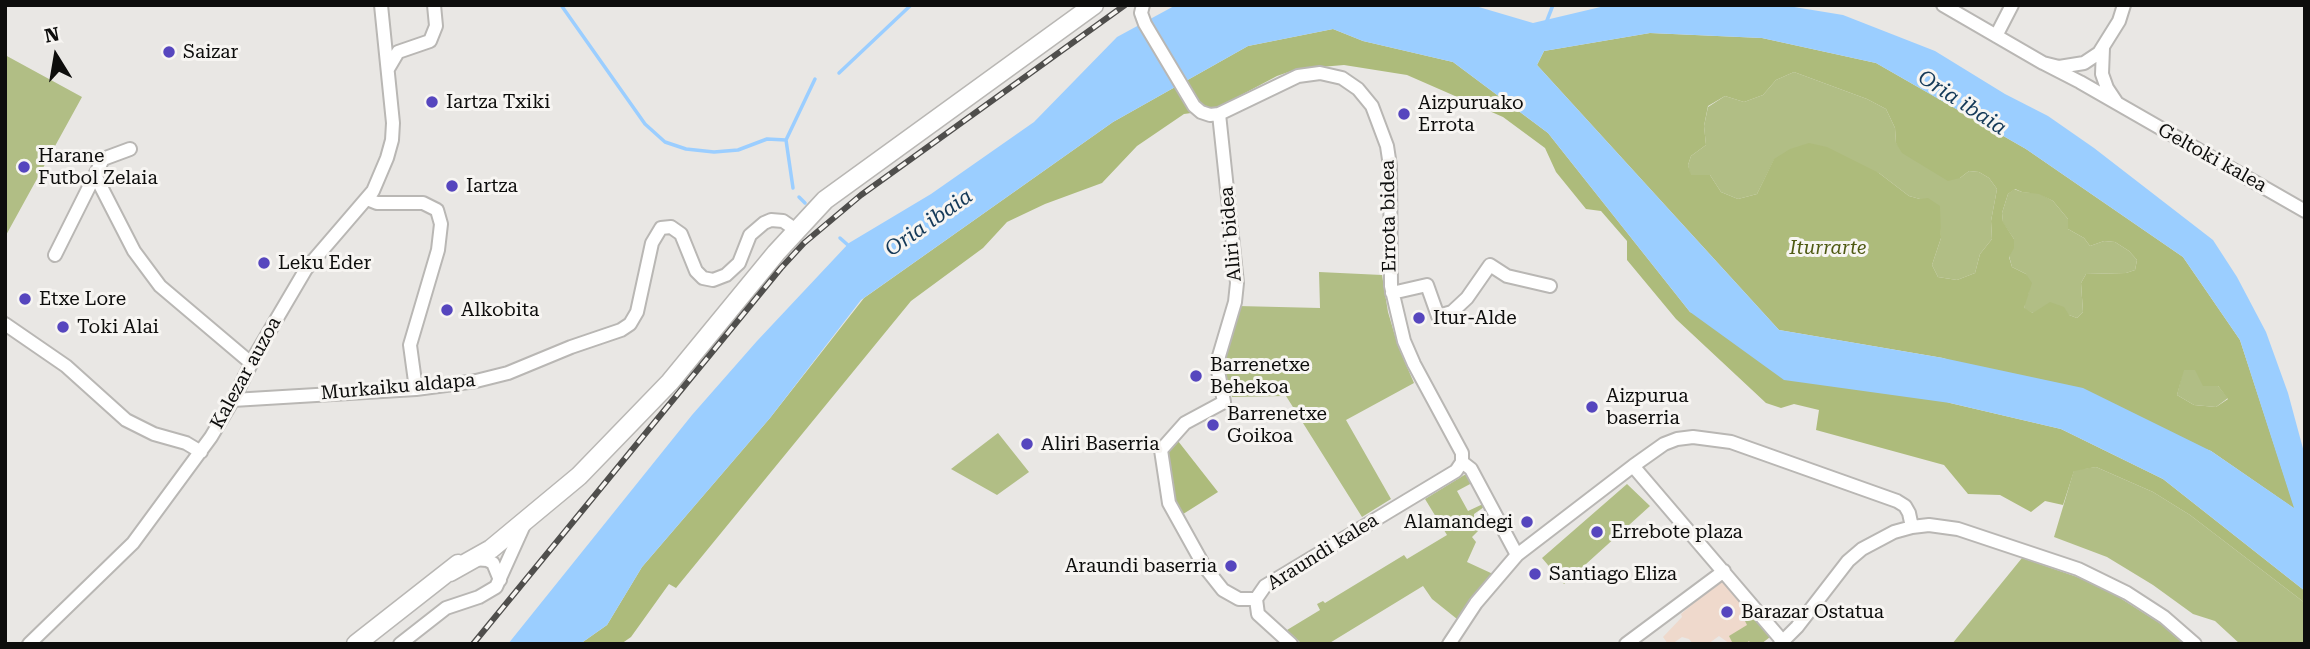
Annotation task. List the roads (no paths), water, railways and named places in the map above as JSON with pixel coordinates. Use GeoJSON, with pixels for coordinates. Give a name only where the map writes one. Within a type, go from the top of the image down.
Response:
{"type":"FeatureCollection","features":[{"type":"Feature","properties":{"kind":"highway"},"geometry":{"type":"LineString","coordinates":[[471,556],[492,556],[496,538],[629,423],[680,369],[796,230],[846,184],[1094,5]]}},
{"type":"Feature","properties":{"kind":"highway"},"geometry":{"type":"LineString","coordinates":[[356,644],[523,517]]}},
{"type":"Feature","properties":{"kind":"street","name":"Kalezar auzoa"},"geometry":{"type":"LineString","coordinates":[[29,644],[125,552],[201,452],[306,269],[367,199],[380,176],[392,140],[393,123],[382,5]]}},
{"type":"Feature","properties":{"kind":"street"},"geometry":{"type":"LineString","coordinates":[[388,69],[398,52],[430,41],[436,26],[433,5]]}},
{"type":"Feature","properties":{"kind":"street"},"geometry":{"type":"LineString","coordinates":[[1143,5],[1141,13],[1145,24],[1195,106],[1205,114],[1219,114]]}},
{"type":"Feature","properties":{"kind":"street","name":"Geltoki kalea"},"geometry":{"type":"LineString","coordinates":[[1942,5],[2305,211]]}},
{"type":"Feature","properties":{"kind":"street"},"geometry":{"type":"LineString","coordinates":[[1996,36],[2012,5]]}},
{"type":"Feature","properties":{"kind":"street"},"geometry":{"type":"LineString","coordinates":[[2043,63],[2059,67],[2076,66],[2092,58],[2104,46],[2119,21],[2124,5]]}},
{"type":"Feature","properties":{"kind":"street"},"geometry":{"type":"LineString","coordinates":[[2104,46],[2102,74],[2107,88],[2119,106]]}},
{"type":"Feature","properties":{"kind":"street","name":"Errota bidea"},"geometry":{"type":"LineString","coordinates":[[1219,114],[1298,75],[1320,73],[1342,78],[1358,89],[1372,106],[1387,146],[1390,166],[1392,293],[1409,353],[1462,453],[1462,462],[1471,469],[1517,555]]}},
{"type":"Feature","properties":{"kind":"street","name":"Aliri bidea"},"geometry":{"type":"LineString","coordinates":[[1219,114],[1237,283],[1235,302],[1219,356],[1218,371],[1224,401],[1185,423],[1161,450],[1169,503],[1204,566],[1223,590],[1239,599],[1256,599]]}},
{"type":"Feature","properties":{"kind":"street"},"geometry":{"type":"LineString","coordinates":[[55,255],[103,159],[130,149]]}},
{"type":"Feature","properties":{"kind":"street"},"geometry":{"type":"LineString","coordinates":[[95,175],[134,251],[160,286],[251,363]]}},
{"type":"Feature","properties":{"kind":"street"},"geometry":{"type":"LineString","coordinates":[[367,199],[377,203],[423,203],[437,210],[441,224],[438,250],[410,345],[416,389]]}},
{"type":"Feature","properties":{"kind":"street","name":"Murkaiku aldapa"},"geometry":{"type":"LineString","coordinates":[[233,400],[416,389],[476,381],[508,373],[626,327],[637,312],[652,243],[661,228],[671,227],[681,234],[696,271],[703,278],[713,280],[726,275],[739,263],[750,235],[764,223],[771,220],[783,221],[796,230]]}},
{"type":"Feature","properties":{"kind":"street","name":"Errota bidea"},"geometry":{"type":"LineString","coordinates":[[1392,293],[1427,285],[1438,316],[1452,313],[1466,299],[1490,265],[1507,276],[1550,286]]}},
{"type":"Feature","properties":{"kind":"street"},"geometry":{"type":"LineString","coordinates":[[5,324],[66,366],[126,420],[154,434],[186,443],[201,452]]}},
{"type":"Feature","properties":{"kind":"street"},"geometry":{"type":"LineString","coordinates":[[1449,644],[1476,603],[1517,555],[1633,466],[1664,444],[1677,439],[1693,437],[1725,440],[1897,501],[1905,506],[1912,527]]}},
{"type":"Feature","properties":{"kind":"street","name":"Araundi kalea"},"geometry":{"type":"LineString","coordinates":[[1256,599],[1265,586],[1456,471],[1462,462]]}},
{"type":"Feature","properties":{"kind":"street"},"geometry":{"type":"LineString","coordinates":[[1633,466],[1783,643],[1848,561],[1877,539],[1912,527],[1929,526],[1958,529],[2078,569],[2127,593],[2164,617],[2195,644]]}},
{"type":"Feature","properties":{"kind":"street"},"geometry":{"type":"LineString","coordinates":[[400,644],[446,608],[490,592],[502,577],[523,517]]}},
{"type":"Feature","properties":{"kind":"street"},"geometry":{"type":"LineString","coordinates":[[492,556],[501,556],[502,577]]}},
{"type":"Feature","properties":{"kind":"street"},"geometry":{"type":"LineString","coordinates":[[1626,644],[1724,571]]}},
{"type":"Feature","properties":{"kind":"street"},"geometry":{"type":"LineString","coordinates":[[1256,599],[1258,614],[1291,644]]}},
{"type":"Feature","properties":{"kind":"water","name":"Oria ibaia"},"geometry":{"type":"Polygon","coordinates":[[[1176,5],[1472,5],[1533,23],[1609,5],[1782,5],[1843,15],[1935,51],[2005,94],[2048,116],[2213,240],[2237,277],[2266,332],[2288,393],[2305,456],[2305,591],[2163,479],[2061,429],[1950,403],[1784,380],[1690,312],[1548,133],[1453,62],[1363,41],[1333,29],[1248,46],[1113,122],[861,300],[770,418],[642,567],[607,625],[580,644],[508,644],[692,415],[849,243],[931,194],[1034,122],[1117,37],[1176,5]],[[1650,33],[1544,51],[1537,65],[1779,330],[1943,358],[2083,388],[2211,451],[2294,508],[2240,340],[2183,257],[2026,149],[1876,63],[1762,38],[1650,33]]]}},
{"type":"Feature","properties":{"kind":"waterway"},"geometry":{"type":"LineString","coordinates":[[561,5],[645,124],[665,142],[686,149],[714,152],[738,150],[767,139],[786,140]]}},
{"type":"Feature","properties":{"kind":"waterway"},"geometry":{"type":"LineString","coordinates":[[839,73],[911,5]]}},
{"type":"Feature","properties":{"kind":"waterway"},"geometry":{"type":"LineString","coordinates":[[1546,23],[1553,5]]}},
{"type":"Feature","properties":{"kind":"waterway"},"geometry":{"type":"LineString","coordinates":[[793,188],[786,140],[815,79]]}},
{"type":"Feature","properties":{"kind":"waterway"},"geometry":{"type":"LineString","coordinates":[[799,197],[805,203]]}},
{"type":"Feature","properties":{"kind":"waterway"},"geometry":{"type":"LineString","coordinates":[[840,238],[849,246]]}},
{"type":"Feature","properties":{"kind":"railway"},"geometry":{"type":"LineString","coordinates":[[473,644],[804,243],[861,195],[1125,5]]}},
{"type":"Feature","properties":{"kind":"place","name":"Saizar"},"geometry":{"type":"Point","coordinates":[169,52]}},
{"type":"Feature","properties":{"kind":"place","name":"Iartza Txiki"},"geometry":{"type":"Point","coordinates":[432,102]}},
{"type":"Feature","properties":{"kind":"place","name":"Aizpuruako Errota"},"geometry":{"type":"Point","coordinates":[1404,114]}},
{"type":"Feature","properties":{"kind":"place","name":"Harane Futbol Zelaia"},"geometry":{"type":"Point","coordinates":[24,167]}},
{"type":"Feature","properties":{"kind":"place","name":"Iartza"},"geometry":{"type":"Point","coordinates":[452,186]}},
{"type":"Feature","properties":{"kind":"place","name":"Leku Eder"},"geometry":{"type":"Point","coordinates":[264,263]}},
{"type":"Feature","properties":{"kind":"place","name":"Etxe Lore"},"geometry":{"type":"Point","coordinates":[25,299]}},
{"type":"Feature","properties":{"kind":"place","name":"Alkobita"},"geometry":{"type":"Point","coordinates":[447,310]}},
{"type":"Feature","properties":{"kind":"place","name":"Itur-Alde"},"geometry":{"type":"Point","coordinates":[1419,318]}},
{"type":"Feature","properties":{"kind":"place","name":"Toki Alai"},"geometry":{"type":"Point","coordinates":[63,327]}},
{"type":"Feature","properties":{"kind":"place","name":"Barrenetxe Behekoa"},"geometry":{"type":"Point","coordinates":[1196,376]}},
{"type":"Feature","properties":{"kind":"place","name":"Aizpurua baserria"},"geometry":{"type":"Point","coordinates":[1592,407]}},
{"type":"Feature","properties":{"kind":"place","name":"Barrenetxe Goikoa"},"geometry":{"type":"Point","coordinates":[1213,425]}},
{"type":"Feature","properties":{"kind":"place","name":"Aliri Baserria"},"geometry":{"type":"Point","coordinates":[1027,444]}},
{"type":"Feature","properties":{"kind":"place","name":"Alamandegi"},"geometry":{"type":"Point","coordinates":[1527,522]}},
{"type":"Feature","properties":{"kind":"place","name":"Errebote plaza"},"geometry":{"type":"Point","coordinates":[1597,532]}},
{"type":"Feature","properties":{"kind":"place","name":"Araundi baserria"},"geometry":{"type":"Point","coordinates":[1231,566]}},
{"type":"Feature","properties":{"kind":"place","name":"Santiago Eliza"},"geometry":{"type":"Point","coordinates":[1535,574]}},
{"type":"Feature","properties":{"kind":"place","name":"Barazar Ostatua"},"geometry":{"type":"Point","coordinates":[1727,612]}},
{"type":"Feature","properties":{"kind":"park label","name":"Iturrarte"},"geometry":{"type":"Point","coordinates":[1828,248]}}]}
